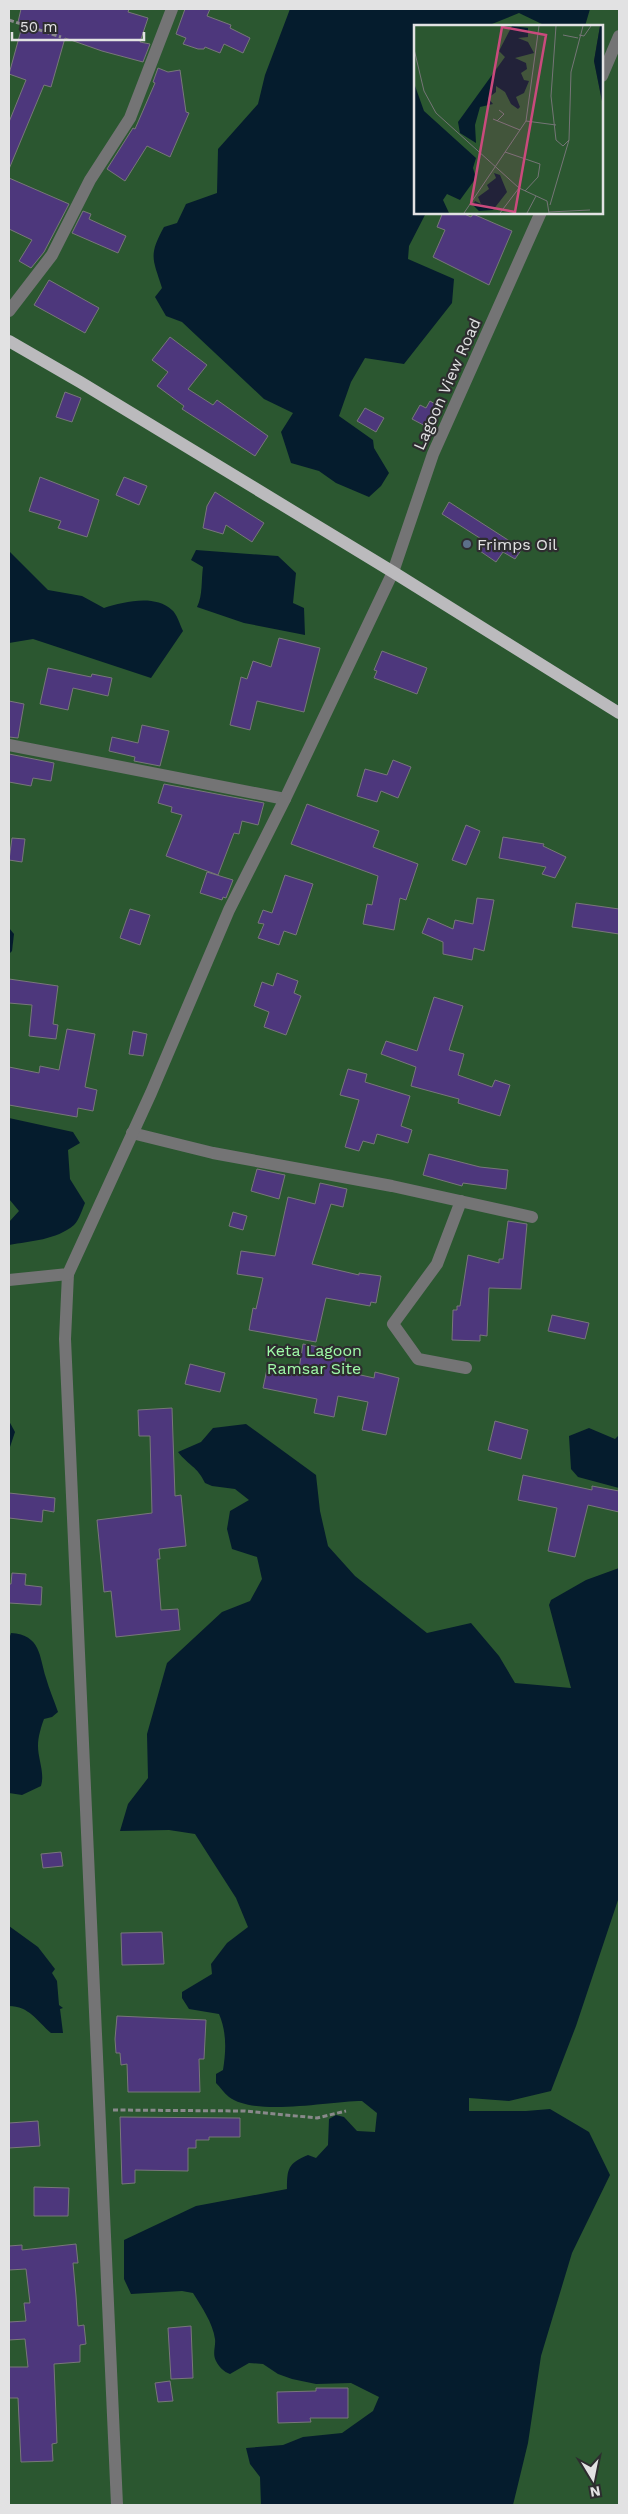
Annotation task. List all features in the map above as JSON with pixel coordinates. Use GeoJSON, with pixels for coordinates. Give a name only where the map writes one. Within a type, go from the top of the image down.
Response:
{"type":"FeatureCollection","features":[{"type":"Feature","properties":{"kind":"main road"},"geometry":{"type":"LineString","coordinates":[[9,341],[394,572],[619,714]]}},
{"type":"Feature","properties":{"kind":"street"},"geometry":{"type":"LineString","coordinates":[[9,311],[52,254],[90,180],[130,118],[172,9]]}},
{"type":"Feature","properties":{"kind":"street"},"geometry":{"type":"LineString","coordinates":[[603,74],[619,36]]}},
{"type":"Feature","properties":{"kind":"street","name":"Lagoon View Road"},"geometry":{"type":"LineString","coordinates":[[68,1274],[229,910],[286,799],[394,572],[433,454],[540,214]]}},
{"type":"Feature","properties":{"kind":"street"},"geometry":{"type":"LineString","coordinates":[[9,745],[286,799]]}},
{"type":"Feature","properties":{"kind":"street"},"geometry":{"type":"LineString","coordinates":[[132,1133],[213,1153],[461,1201],[532,1217]]}},
{"type":"Feature","properties":{"kind":"street"},"geometry":{"type":"LineString","coordinates":[[461,1201],[437,1264],[393,1324],[418,1359],[466,1368]]}},
{"type":"Feature","properties":{"kind":"street"},"geometry":{"type":"LineString","coordinates":[[9,1280],[68,1274],[65,1339],[117,2505]]}},
{"type":"Feature","properties":{"kind":"path"},"geometry":{"type":"LineString","coordinates":[[9,20],[61,37]]}},
{"type":"Feature","properties":{"kind":"path"},"geometry":{"type":"LineString","coordinates":[[100,2110],[245,2111],[317,2118],[346,2111]]}},
{"type":"Feature","properties":{"kind":"green space","name":"Keta Lagoon Ramsar Site"},"geometry":{"type":"Polygon","coordinates":[[[9,9],[619,9],[619,2505],[9,2505],[9,9]]]}},
{"type":"Feature","properties":{"kind":"water"},"geometry":{"type":"Polygon","coordinates":[[[290,9],[590,9],[585,25],[544,25],[519,13],[489,25],[414,25],[414,214],[425,214],[409,246],[408,259],[454,279],[452,303],[404,364],[365,358],[351,382],[339,416],[373,440],[374,448],[389,473],[381,486],[369,497],[336,483],[319,471],[291,463],[281,432],[293,413],[264,399],[182,322],[166,316],[155,297],[162,288],[154,264],[154,251],[159,237],[164,227],[177,223],[186,204],[217,193],[218,149],[258,104],[265,75],[290,9]]]}},
{"type":"Feature","properties":{"kind":"water"},"geometry":{"type":"Polygon","coordinates":[[[196,550],[278,556],[296,573],[293,603],[304,608],[305,635],[244,623],[197,607],[201,593],[203,567],[191,560],[196,550]]]}},
{"type":"Feature","properties":{"kind":"water"},"geometry":{"type":"Polygon","coordinates":[[[9,551],[48,590],[82,596],[104,608],[130,602],[157,602],[174,612],[183,631],[151,678],[33,639],[9,643],[9,551]]]}},
{"type":"Feature","properties":{"kind":"water"},"geometry":{"type":"Polygon","coordinates":[[[9,928],[14,934],[12,951],[9,954],[9,928]]]}},
{"type":"Feature","properties":{"kind":"water"},"geometry":{"type":"Polygon","coordinates":[[[9,1118],[73,1132],[80,1143],[68,1150],[70,1179],[85,1203],[76,1223],[67,1230],[51,1237],[9,1245],[9,1222],[19,1211],[9,1199],[9,1118]]]}},
{"type":"Feature","properties":{"kind":"water"},"geometry":{"type":"Polygon","coordinates":[[[9,1421],[15,1432],[9,1450],[9,1421]]]}},
{"type":"Feature","properties":{"kind":"water"},"geometry":{"type":"Polygon","coordinates":[[[246,1424],[316,1475],[320,1511],[328,1546],[355,1576],[427,1633],[471,1623],[499,1656],[515,1683],[571,1688],[549,1605],[551,1600],[586,1580],[619,1568],[619,1897],[576,2026],[551,2091],[509,2101],[469,2098],[469,2111],[550,2109],[589,2132],[610,2175],[572,2253],[541,2356],[528,2443],[513,2505],[261,2505],[260,2477],[250,2464],[246,2448],[283,2445],[303,2437],[342,2433],[373,2411],[379,2397],[351,2383],[316,2384],[292,2379],[278,2374],[263,2364],[249,2363],[230,2374],[222,2369],[216,2361],[214,2355],[215,2339],[212,2327],[193,2293],[182,2291],[131,2294],[124,2279],[124,2240],[196,2206],[287,2189],[287,2176],[293,2164],[308,2155],[316,2158],[328,2145],[329,2119],[336,2115],[344,2117],[357,2131],[375,2132],[377,2113],[362,2101],[274,2107],[257,2106],[241,2103],[229,2097],[216,2083],[216,2074],[223,2070],[225,2049],[225,2035],[219,2014],[189,2009],[182,1998],[182,1992],[212,1974],[211,1964],[227,1943],[248,1927],[236,1898],[195,1834],[169,1830],[120,1831],[128,1804],[148,1778],[147,1734],[167,1663],[222,1612],[250,1601],[262,1579],[257,1557],[232,1549],[227,1529],[230,1511],[249,1500],[235,1489],[212,1486],[205,1483],[196,1469],[178,1452],[201,1442],[213,1428],[246,1424]]]}},
{"type":"Feature","properties":{"kind":"water"},"geometry":{"type":"Polygon","coordinates":[[[589,1428],[615,1439],[619,1435],[619,1488],[578,1477],[571,1469],[569,1436],[589,1428]]]}},
{"type":"Feature","properties":{"kind":"water"},"geometry":{"type":"Polygon","coordinates":[[[11,1633],[28,1638],[37,1648],[58,1712],[52,1717],[44,1719],[40,1732],[38,1751],[42,1776],[41,1786],[22,1795],[9,1793],[9,1639],[11,1633]]]}},
{"type":"Feature","properties":{"kind":"water"},"geometry":{"type":"Polygon","coordinates":[[[9,1926],[38,1947],[55,1969],[52,1973],[57,1981],[59,2005],[63,2008],[60,2009],[63,2033],[51,2033],[27,2011],[9,2006],[9,1926]]]}},
{"type":"Feature","properties":{"kind":"building"},"geometry":{"type":"Polygon","coordinates":[[[21,9],[129,9],[128,12],[148,18],[140,42],[150,44],[143,62],[102,51],[65,38],[51,87],[44,85],[9,169],[9,122],[26,80],[9,74],[23,23],[18,22],[21,9]]]}},
{"type":"Feature","properties":{"kind":"building"},"geometry":{"type":"Polygon","coordinates":[[[185,9],[210,9],[207,16],[231,25],[230,28],[250,38],[243,53],[224,44],[220,53],[205,47],[204,49],[198,49],[183,44],[186,38],[176,34],[185,9]]]}},
{"type":"Feature","properties":{"kind":"building"},"geometry":{"type":"Polygon","coordinates":[[[158,68],[168,72],[180,70],[186,112],[189,113],[170,157],[147,146],[125,181],[107,169],[133,128],[135,129],[155,83],[153,82],[158,68]]]}},
{"type":"Feature","properties":{"kind":"building"},"geometry":{"type":"Polygon","coordinates":[[[9,178],[69,204],[44,252],[31,268],[19,261],[32,240],[9,229],[9,178]]]}},
{"type":"Feature","properties":{"kind":"building"},"geometry":{"type":"Polygon","coordinates":[[[83,211],[91,214],[89,219],[126,236],[118,253],[72,233],[83,211]]]}},
{"type":"Feature","properties":{"kind":"building"},"geometry":{"type":"Polygon","coordinates":[[[442,214],[464,214],[471,217],[473,214],[512,231],[489,285],[433,257],[445,230],[437,227],[442,214]]]}},
{"type":"Feature","properties":{"kind":"building"},"geometry":{"type":"Polygon","coordinates":[[[49,280],[99,308],[85,333],[34,305],[49,280]]]}},
{"type":"Feature","properties":{"kind":"building"},"geometry":{"type":"Polygon","coordinates":[[[170,337],[207,365],[188,389],[213,405],[217,400],[268,436],[255,456],[182,409],[184,406],[157,386],[168,372],[152,360],[170,337]]]}},
{"type":"Feature","properties":{"kind":"building"},"geometry":{"type":"Polygon","coordinates":[[[65,392],[81,398],[72,422],[56,417],[65,392]]]}},
{"type":"Feature","properties":{"kind":"building"},"geometry":{"type":"Polygon","coordinates":[[[430,401],[442,408],[431,429],[412,419],[420,405],[426,408],[430,401]]]}},
{"type":"Feature","properties":{"kind":"building"},"geometry":{"type":"Polygon","coordinates":[[[365,408],[384,418],[376,432],[357,421],[365,408]]]}},
{"type":"Feature","properties":{"kind":"building"},"geometry":{"type":"Polygon","coordinates":[[[40,477],[99,500],[87,537],[58,528],[61,521],[29,511],[40,477]]]}},
{"type":"Feature","properties":{"kind":"building"},"geometry":{"type":"Polygon","coordinates":[[[124,477],[147,486],[139,505],[116,495],[124,477]]]}},
{"type":"Feature","properties":{"kind":"building"},"geometry":{"type":"Polygon","coordinates":[[[215,492],[264,523],[252,542],[226,525],[223,534],[203,528],[207,506],[215,492]]]}},
{"type":"Feature","properties":{"kind":"building"},"geometry":{"type":"Polygon","coordinates":[[[449,502],[522,549],[515,559],[503,552],[496,562],[480,551],[486,542],[442,514],[449,502]]]}},
{"type":"Feature","properties":{"kind":"building"},"geometry":{"type":"Polygon","coordinates":[[[279,638],[320,648],[304,712],[257,701],[250,730],[230,725],[241,677],[247,679],[253,661],[271,667],[279,638]]]}},
{"type":"Feature","properties":{"kind":"building"},"geometry":{"type":"Polygon","coordinates":[[[382,651],[427,668],[417,694],[374,678],[377,671],[374,670],[382,651]]]}},
{"type":"Feature","properties":{"kind":"building"},"geometry":{"type":"Polygon","coordinates":[[[48,668],[91,677],[92,674],[112,678],[108,696],[73,688],[68,710],[40,704],[48,668]]]}},
{"type":"Feature","properties":{"kind":"building"},"geometry":{"type":"Polygon","coordinates":[[[9,701],[24,704],[18,738],[9,737],[9,701]]]}},
{"type":"Feature","properties":{"kind":"building"},"geometry":{"type":"Polygon","coordinates":[[[142,725],[169,731],[160,766],[134,761],[135,757],[109,751],[112,737],[138,743],[142,725]]]}},
{"type":"Feature","properties":{"kind":"building"},"geometry":{"type":"Polygon","coordinates":[[[9,754],[54,763],[51,781],[33,778],[31,786],[9,782],[9,754]]]}},
{"type":"Feature","properties":{"kind":"building"},"geometry":{"type":"Polygon","coordinates":[[[393,760],[411,767],[398,798],[381,791],[377,802],[357,796],[365,769],[387,775],[393,760]]]}},
{"type":"Feature","properties":{"kind":"building"},"geometry":{"type":"Polygon","coordinates":[[[164,784],[264,803],[258,825],[242,821],[239,834],[234,833],[218,875],[166,856],[182,815],[171,812],[172,807],[158,803],[164,784]]]}},
{"type":"Feature","properties":{"kind":"building"},"geometry":{"type":"Polygon","coordinates":[[[307,804],[379,831],[373,847],[418,864],[406,900],[400,898],[394,930],[363,924],[367,904],[372,905],[378,876],[291,844],[307,804]]]}},
{"type":"Feature","properties":{"kind":"building"},"geometry":{"type":"Polygon","coordinates":[[[466,825],[480,831],[466,865],[452,860],[466,825]]]}},
{"type":"Feature","properties":{"kind":"building"},"geometry":{"type":"Polygon","coordinates":[[[503,837],[544,844],[543,846],[566,857],[555,878],[542,874],[546,867],[499,858],[503,837]]]}},
{"type":"Feature","properties":{"kind":"building"},"geometry":{"type":"Polygon","coordinates":[[[12,838],[25,839],[22,862],[9,860],[12,838]]]}},
{"type":"Feature","properties":{"kind":"building"},"geometry":{"type":"Polygon","coordinates":[[[207,872],[233,880],[226,898],[223,897],[222,900],[200,893],[207,872]]]}},
{"type":"Feature","properties":{"kind":"building"},"geometry":{"type":"Polygon","coordinates":[[[285,875],[313,884],[296,935],[284,931],[279,945],[258,938],[264,924],[258,923],[263,910],[272,913],[285,875]]]}},
{"type":"Feature","properties":{"kind":"building"},"geometry":{"type":"Polygon","coordinates":[[[477,898],[494,900],[484,951],[474,948],[472,960],[443,954],[443,942],[422,933],[428,918],[453,929],[455,920],[473,924],[477,898]]]}},
{"type":"Feature","properties":{"kind":"building"},"geometry":{"type":"Polygon","coordinates":[[[576,903],[619,909],[619,934],[572,927],[576,903]]]}},
{"type":"Feature","properties":{"kind":"building"},"geometry":{"type":"Polygon","coordinates":[[[130,909],[150,915],[140,945],[120,938],[130,909]]]}},
{"type":"Feature","properties":{"kind":"building"},"geometry":{"type":"Polygon","coordinates":[[[277,973],[298,981],[294,993],[301,996],[286,1035],[264,1027],[269,1012],[254,1006],[262,982],[273,986],[277,973]]]}},
{"type":"Feature","properties":{"kind":"building"},"geometry":{"type":"Polygon","coordinates":[[[9,979],[58,986],[53,1024],[58,1025],[56,1039],[29,1036],[32,1005],[9,1003],[9,979]]]}},
{"type":"Feature","properties":{"kind":"building"},"geometry":{"type":"Polygon","coordinates":[[[434,997],[463,1006],[449,1050],[464,1054],[458,1075],[492,1087],[495,1080],[510,1085],[500,1116],[458,1103],[459,1099],[411,1086],[416,1067],[381,1054],[386,1041],[417,1051],[434,997]]]}},
{"type":"Feature","properties":{"kind":"building"},"geometry":{"type":"Polygon","coordinates":[[[67,1029],[95,1034],[85,1087],[97,1090],[93,1111],[78,1108],[77,1117],[9,1105],[9,1067],[39,1073],[40,1066],[59,1070],[67,1029]]]}},
{"type":"Feature","properties":{"kind":"building"},"geometry":{"type":"Polygon","coordinates":[[[133,1031],[147,1034],[143,1056],[129,1054],[133,1031]]]}},
{"type":"Feature","properties":{"kind":"building"},"geometry":{"type":"Polygon","coordinates":[[[348,1069],[367,1074],[365,1082],[410,1096],[401,1126],[412,1130],[408,1143],[377,1134],[374,1144],[363,1141],[359,1151],[345,1147],[359,1100],[340,1095],[348,1069]]]}},
{"type":"Feature","properties":{"kind":"building"},"geometry":{"type":"Polygon","coordinates":[[[429,1154],[480,1167],[508,1170],[506,1189],[463,1183],[462,1186],[423,1175],[429,1154]]]}},
{"type":"Feature","properties":{"kind":"building"},"geometry":{"type":"Polygon","coordinates":[[[257,1169],[285,1175],[279,1199],[251,1191],[257,1169]]]}},
{"type":"Feature","properties":{"kind":"building"},"geometry":{"type":"Polygon","coordinates":[[[320,1183],[347,1189],[343,1207],[331,1204],[312,1264],[359,1275],[359,1273],[381,1276],[376,1303],[371,1302],[370,1306],[326,1298],[316,1342],[249,1330],[253,1308],[256,1309],[263,1278],[237,1274],[241,1251],[275,1256],[288,1197],[315,1204],[320,1183]]]}},
{"type":"Feature","properties":{"kind":"building"},"geometry":{"type":"Polygon","coordinates":[[[233,1212],[247,1216],[243,1230],[229,1226],[233,1212]]]}},
{"type":"Feature","properties":{"kind":"building"},"geometry":{"type":"Polygon","coordinates":[[[508,1221],[527,1224],[521,1289],[489,1288],[487,1336],[480,1335],[480,1341],[452,1340],[453,1310],[457,1310],[457,1306],[460,1306],[468,1255],[499,1263],[499,1259],[503,1259],[508,1221]]]}},
{"type":"Feature","properties":{"kind":"building"},"geometry":{"type":"Polygon","coordinates":[[[552,1315],[589,1323],[585,1339],[548,1331],[552,1315]]]}},
{"type":"Feature","properties":{"kind":"building"},"geometry":{"type":"Polygon","coordinates":[[[303,1344],[347,1352],[343,1371],[374,1378],[375,1372],[399,1378],[386,1435],[362,1430],[368,1402],[338,1396],[334,1417],[314,1413],[317,1399],[263,1388],[267,1369],[298,1375],[303,1344]]]}},
{"type":"Feature","properties":{"kind":"building"},"geometry":{"type":"Polygon","coordinates":[[[190,1364],[225,1373],[220,1392],[185,1384],[190,1364]]]}},
{"type":"Feature","properties":{"kind":"building"},"geometry":{"type":"Polygon","coordinates":[[[172,1408],[175,1496],[181,1495],[186,1546],[159,1549],[160,1559],[157,1559],[161,1610],[178,1609],[180,1630],[116,1637],[111,1591],[104,1592],[97,1520],[152,1513],[150,1436],[139,1436],[138,1410],[172,1408]]]}},
{"type":"Feature","properties":{"kind":"building"},"geometry":{"type":"Polygon","coordinates":[[[495,1421],[528,1430],[521,1459],[488,1450],[495,1421]]]}},
{"type":"Feature","properties":{"kind":"building"},"geometry":{"type":"Polygon","coordinates":[[[523,1475],[592,1490],[592,1486],[619,1491],[619,1512],[588,1505],[575,1557],[548,1551],[557,1508],[518,1500],[523,1475]]]}},
{"type":"Feature","properties":{"kind":"building"},"geometry":{"type":"Polygon","coordinates":[[[9,1493],[55,1498],[54,1512],[43,1510],[42,1522],[9,1518],[9,1493]]]}},
{"type":"Feature","properties":{"kind":"building"},"geometry":{"type":"Polygon","coordinates":[[[12,1573],[26,1574],[25,1585],[42,1587],[41,1605],[9,1603],[9,1584],[11,1584],[12,1573]]]}},
{"type":"Feature","properties":{"kind":"building"},"geometry":{"type":"Polygon","coordinates":[[[61,1852],[63,1866],[43,1868],[41,1854],[61,1852]]]}},
{"type":"Feature","properties":{"kind":"building"},"geometry":{"type":"Polygon","coordinates":[[[162,1932],[164,1964],[122,1965],[121,1933],[162,1932]]]}},
{"type":"Feature","properties":{"kind":"building"},"geometry":{"type":"Polygon","coordinates":[[[117,2016],[206,2020],[204,2059],[199,2059],[200,2092],[128,2092],[127,2064],[121,2065],[120,2053],[116,2053],[117,2016]]]}},
{"type":"Feature","properties":{"kind":"building"},"geometry":{"type":"Polygon","coordinates":[[[120,2117],[240,2118],[240,2137],[209,2137],[209,2140],[196,2140],[196,2148],[188,2148],[188,2171],[135,2170],[135,2183],[122,2184],[120,2117]]]}},
{"type":"Feature","properties":{"kind":"building"},"geometry":{"type":"Polygon","coordinates":[[[38,2121],[40,2146],[9,2148],[9,2123],[38,2121]]]}},
{"type":"Feature","properties":{"kind":"building"},"geometry":{"type":"Polygon","coordinates":[[[34,2187],[69,2188],[68,2216],[34,2216],[34,2187]]]}},
{"type":"Feature","properties":{"kind":"building"},"geometry":{"type":"Polygon","coordinates":[[[76,2244],[78,2263],[73,2263],[78,2326],[84,2325],[86,2344],[80,2345],[80,2362],[54,2364],[57,2443],[52,2444],[53,2461],[21,2462],[18,2398],[9,2398],[9,2367],[28,2367],[25,2339],[9,2340],[9,2322],[26,2321],[24,2303],[30,2303],[26,2269],[9,2270],[9,2246],[22,2245],[22,2250],[76,2244]]]}},
{"type":"Feature","properties":{"kind":"building"},"geometry":{"type":"Polygon","coordinates":[[[191,2326],[193,2378],[171,2379],[168,2328],[191,2326]]]}},
{"type":"Feature","properties":{"kind":"building"},"geometry":{"type":"Polygon","coordinates":[[[170,2381],[173,2401],[158,2402],[155,2383],[170,2381]]]}},
{"type":"Feature","properties":{"kind":"building"},"geometry":{"type":"Polygon","coordinates":[[[316,2388],[348,2388],[348,2418],[310,2418],[311,2422],[278,2423],[277,2392],[316,2391],[316,2388]]]}},
{"type":"Feature","properties":{"kind":"place","name":"Frimps Oil"},"geometry":{"type":"Point","coordinates":[467,544]}}]}
